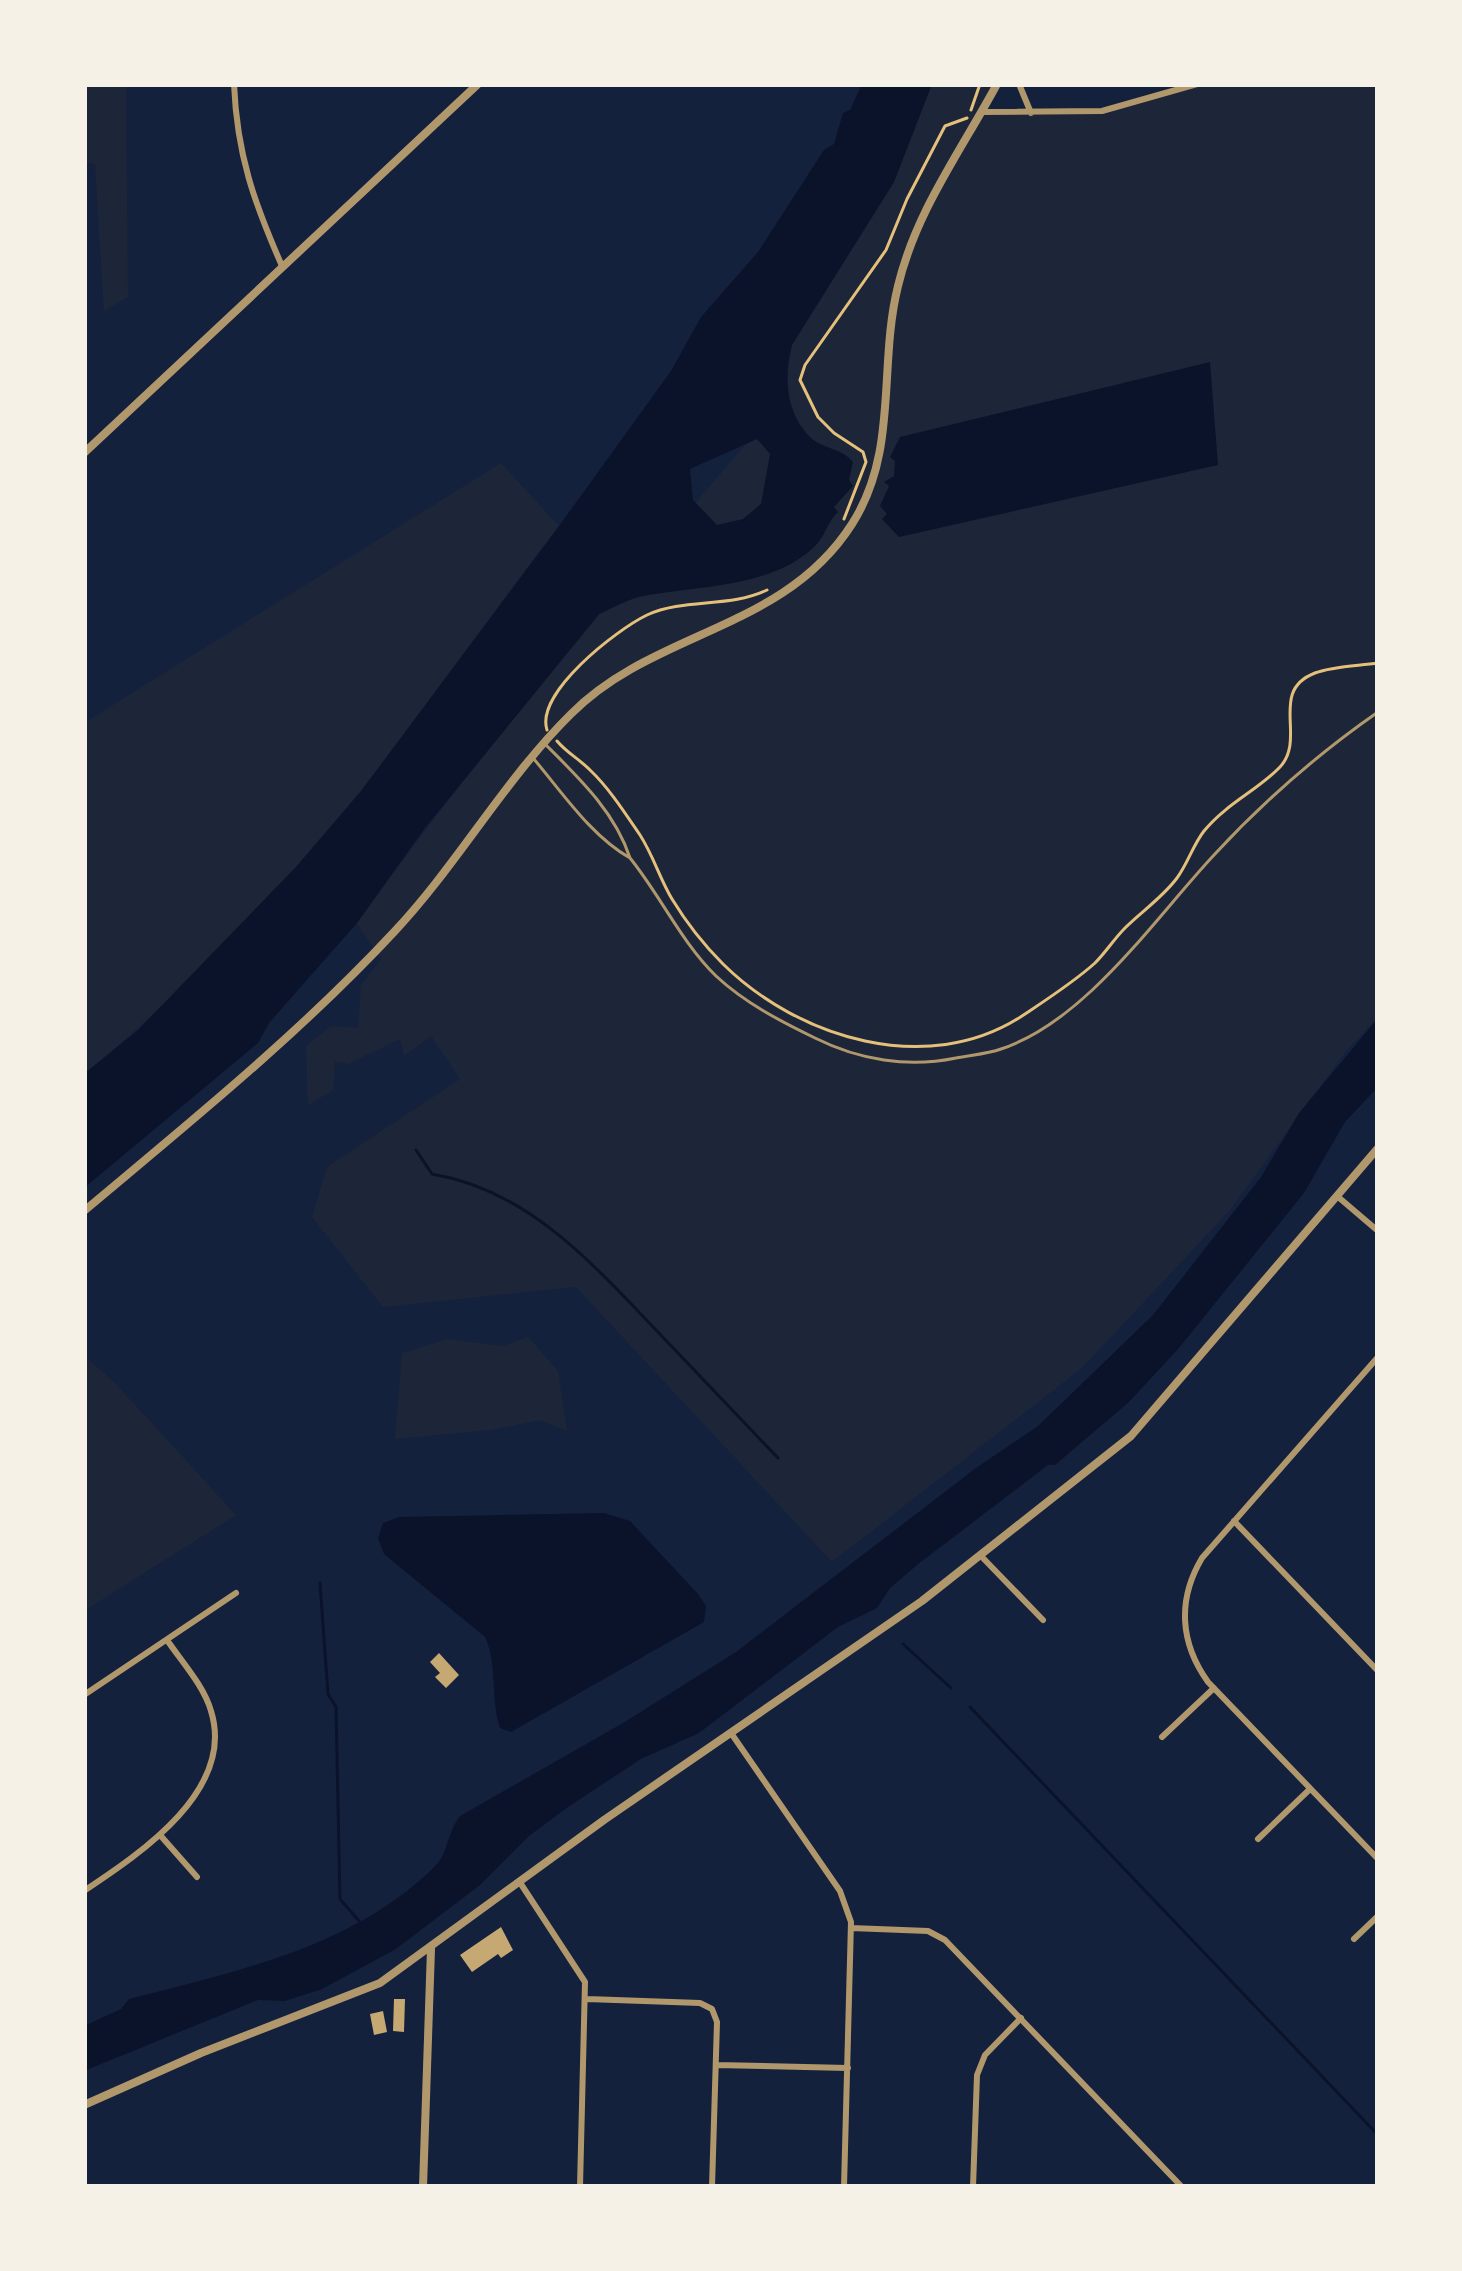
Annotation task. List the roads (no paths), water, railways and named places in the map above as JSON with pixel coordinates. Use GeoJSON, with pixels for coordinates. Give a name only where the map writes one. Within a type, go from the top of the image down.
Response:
{"type":"FeatureCollection","features":[{"type":"Feature","properties":{"kind":"street"},"geometry":{"type":"LineString","coordinates":[[234,84],[236,133],[249,191],[284,270]]}},
{"type":"Feature","properties":{"kind":"street"},"geometry":{"type":"LineString","coordinates":[[84,453],[478,84]]}},
{"type":"Feature","properties":{"kind":"street"},"geometry":{"type":"LineString","coordinates":[[84,1210],[278,1046],[396,930],[572,712],[642,663],[770,605],[836,548],[863,506],[880,451],[888,412],[896,293],[905,260],[927,205],[997,84]]}},
{"type":"Feature","properties":{"kind":"street"},"geometry":{"type":"LineString","coordinates":[[1019,84],[1031,113]]}},
{"type":"Feature","properties":{"kind":"street"},"geometry":{"type":"LineString","coordinates":[[982,112],[1102,111],[1197,84]]}},
{"type":"Feature","properties":{"kind":"street"},"geometry":{"type":"LineString","coordinates":[[84,2105],[201,2053],[360,1994],[852,1652],[1131,1436],[1378,1148]]}},
{"type":"Feature","properties":{"kind":"street"},"geometry":{"type":"LineString","coordinates":[[1337,1196],[1378,1231]]}},
{"type":"Feature","properties":{"kind":"street"},"geometry":{"type":"LineString","coordinates":[[1378,1357],[1195,1570],[1184,1610],[1191,1655],[1214,1688],[1378,1859]]}},
{"type":"Feature","properties":{"kind":"street"},"geometry":{"type":"LineString","coordinates":[[1234,1521],[1378,1671]]}},
{"type":"Feature","properties":{"kind":"street"},"geometry":{"type":"LineString","coordinates":[[981,1556],[1043,1620]]}},
{"type":"Feature","properties":{"kind":"street"},"geometry":{"type":"LineString","coordinates":[[84,1695],[236,1593]]}},
{"type":"Feature","properties":{"kind":"street"},"geometry":{"type":"LineString","coordinates":[[84,1891],[142,1853],[176,1821],[200,1786],[214,1736],[206,1698],[166,1640]]}},
{"type":"Feature","properties":{"kind":"street"},"geometry":{"type":"LineString","coordinates":[[1162,1737],[1214,1688]]}},
{"type":"Feature","properties":{"kind":"street"},"geometry":{"type":"LineString","coordinates":[[731,1733],[840,1891],[851,1928],[844,2187]]}},
{"type":"Feature","properties":{"kind":"street"},"geometry":{"type":"LineString","coordinates":[[1258,1839],[1310,1789]]}},
{"type":"Feature","properties":{"kind":"street"},"geometry":{"type":"LineString","coordinates":[[160,1835],[197,1877]]}},
{"type":"Feature","properties":{"kind":"street"},"geometry":{"type":"LineString","coordinates":[[519,1881],[580,1972],[587,1999],[580,2187]]}},
{"type":"Feature","properties":{"kind":"street"},"geometry":{"type":"LineString","coordinates":[[1354,1939],[1378,1916]]}},
{"type":"Feature","properties":{"kind":"street"},"geometry":{"type":"LineString","coordinates":[[851,1928],[937,1934],[1182,2187]]}},
{"type":"Feature","properties":{"kind":"street"},"geometry":{"type":"LineString","coordinates":[[424,2187],[430,1949]]}},
{"type":"Feature","properties":{"kind":"street"},"geometry":{"type":"LineString","coordinates":[[587,1999],[706,2005],[717,2022],[712,2187]]}},
{"type":"Feature","properties":{"kind":"street"},"geometry":{"type":"LineString","coordinates":[[973,2187],[979,2065],[1021,2018]]}},
{"type":"Feature","properties":{"kind":"street"},"geometry":{"type":"LineString","coordinates":[[716,2065],[848,2068]]}},
{"type":"Feature","properties":{"kind":"lane"},"geometry":{"type":"LineString","coordinates":[[548,740],[592,793],[631,858],[713,973],[765,1013],[853,1054],[888,1061],[937,1062],[1003,1049],[1058,1018],[1108,974],[1287,783],[1378,712]]}},
{"type":"Feature","properties":{"kind":"lane"},"geometry":{"type":"LineString","coordinates":[[532,757],[616,850],[631,858]]}},
{"type":"Feature","properties":{"kind":"waterway"},"geometry":{"type":"LineString","coordinates":[[416,1150],[432,1174],[498,1196],[582,1255],[778,1458]]}},
{"type":"Feature","properties":{"kind":"waterway"},"geometry":{"type":"LineString","coordinates":[[320,1583],[328,1694],[336,1707],[340,1899],[359,1921]]}},
{"type":"Feature","properties":{"kind":"waterway"},"geometry":{"type":"LineString","coordinates":[[903,1644],[951,1688]]}},
{"type":"Feature","properties":{"kind":"waterway"},"geometry":{"type":"LineString","coordinates":[[970,1707],[1378,2135]]}}]}
